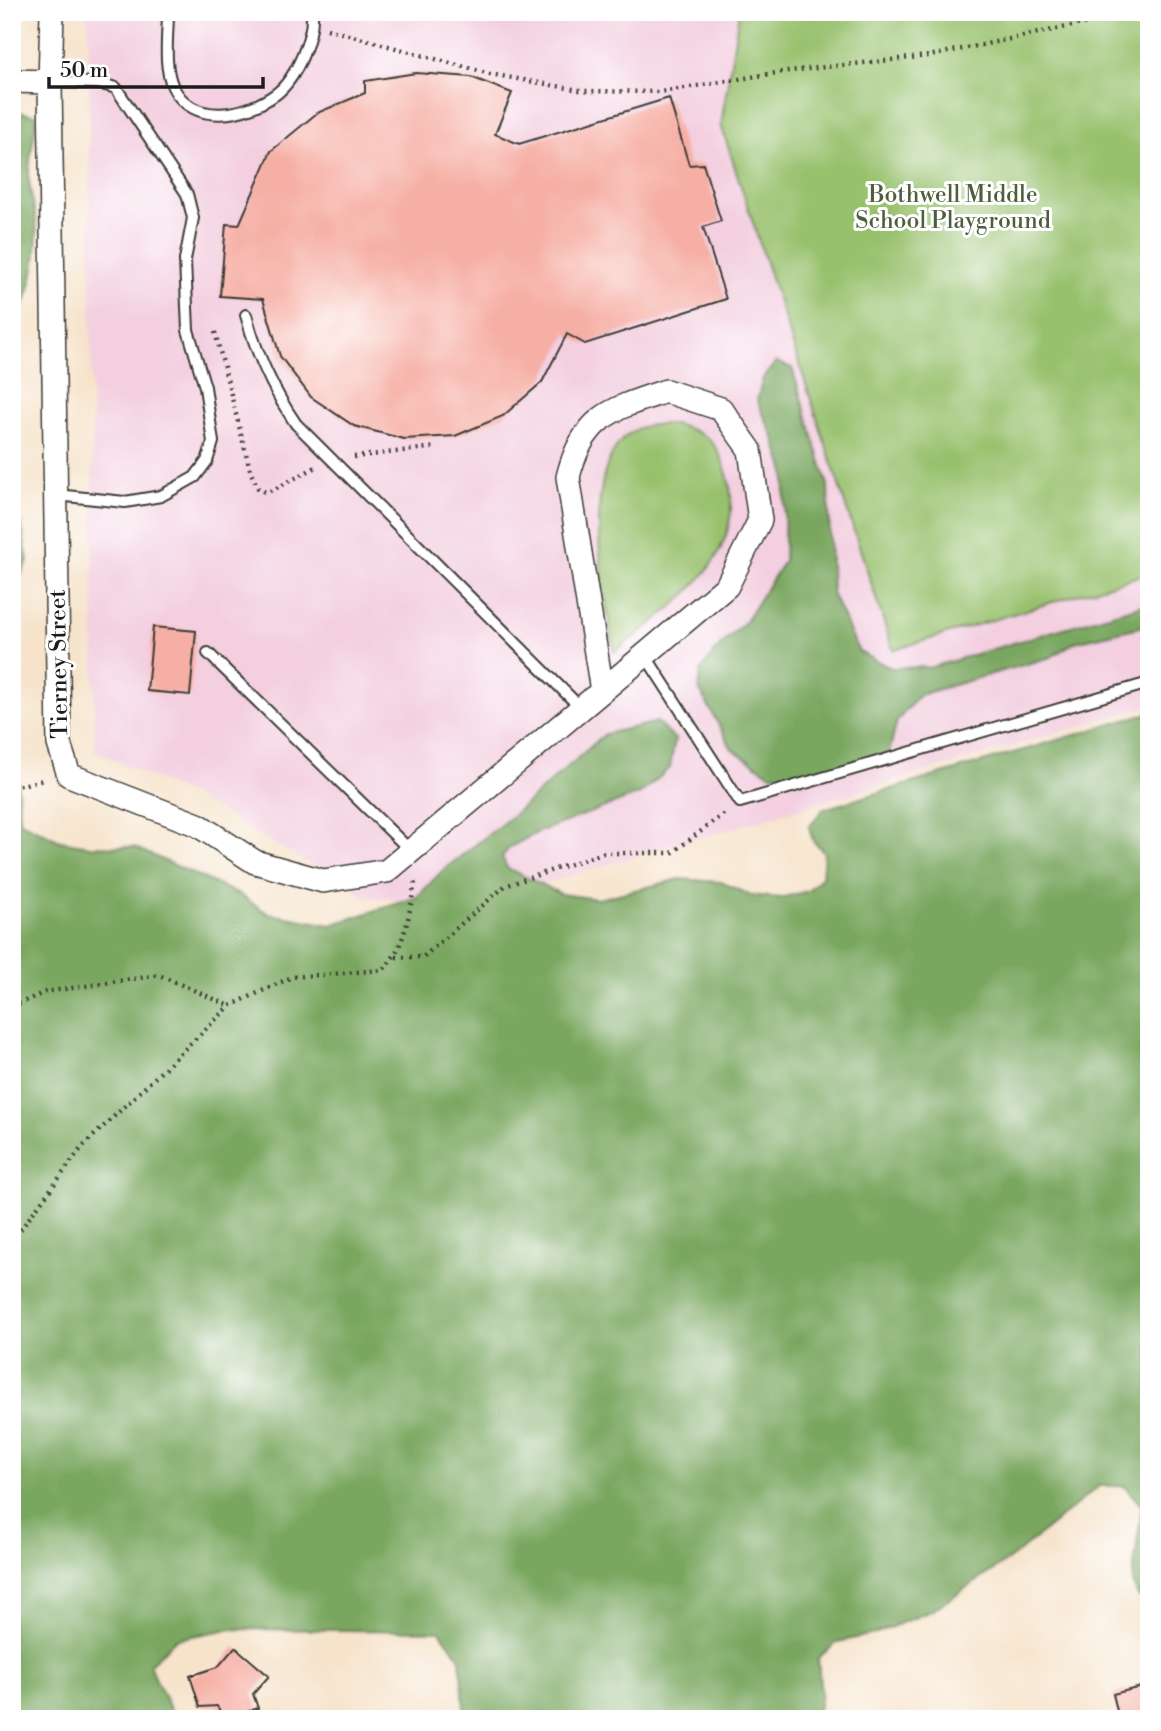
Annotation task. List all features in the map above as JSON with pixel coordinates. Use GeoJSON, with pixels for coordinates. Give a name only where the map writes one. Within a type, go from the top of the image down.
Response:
{"type":"FeatureCollection","features":[{"type":"Feature","properties":{"kind":"street","name":"Tierney Street"},"geometry":{"type":"LineString","coordinates":[[52,12],[50,82],[59,744],[69,775]]}},
{"type":"Feature","properties":{"kind":"street"},"geometry":{"type":"LineString","coordinates":[[12,81],[50,82]]}},
{"type":"Feature","properties":{"kind":"street"},"geometry":{"type":"LineString","coordinates":[[69,775],[198,825],[255,862],[323,881],[387,871],[581,708],[602,691],[727,586],[760,520],[750,450],[721,409],[666,391],[611,409],[575,446],[568,477],[602,691]]}},
{"type":"Feature","properties":{"kind":"lane"},"geometry":{"type":"LineString","coordinates":[[168,12],[168,64],[172,85],[180,99],[195,110],[215,113],[238,113],[278,92],[296,66],[313,25],[312,12]]}},
{"type":"Feature","properties":{"kind":"lane"},"geometry":{"type":"LineString","coordinates":[[50,82],[98,83],[116,88],[187,194],[193,218],[185,260],[188,330],[205,387],[213,442],[207,461],[195,477],[161,496],[125,502],[56,495]]}},
{"type":"Feature","properties":{"kind":"lane"},"geometry":{"type":"LineString","coordinates":[[246,315],[255,350],[271,387],[296,424],[581,708]]}},
{"type":"Feature","properties":{"kind":"lane"},"geometry":{"type":"LineString","coordinates":[[208,653],[411,851]]}},
{"type":"Feature","properties":{"kind":"lane"},"geometry":{"type":"LineString","coordinates":[[645,655],[740,802],[1149,683]]}},
{"type":"Feature","properties":{"kind":"path"},"geometry":{"type":"LineString","coordinates":[[313,25],[490,74],[585,91],[660,92],[788,71],[929,56],[1138,12]]}},
{"type":"Feature","properties":{"kind":"path"},"geometry":{"type":"LineString","coordinates":[[12,787],[69,775]]}},
{"type":"Feature","properties":{"kind":"path"},"geometry":{"type":"LineString","coordinates":[[396,957],[422,957],[505,886],[603,853],[672,853],[740,802]]}},
{"type":"Feature","properties":{"kind":"path"},"geometry":{"type":"LineString","coordinates":[[12,1241],[83,1146],[230,1006],[292,977],[383,970],[396,957],[406,930],[416,878],[411,851]]}},
{"type":"Feature","properties":{"kind":"path"},"geometry":{"type":"LineString","coordinates":[[12,1007],[45,992],[159,975],[230,1006]]}},
{"type":"Feature","properties":{"kind":"shaded area"},"geometry":{"type":"Polygon","coordinates":[[[88,12],[1149,12],[1149,706],[461,908],[366,897],[193,796],[95,751],[88,12]]]}},
{"type":"Feature","properties":{"kind":"green space","name":"Bothwell Middle School Playground"},"geometry":{"type":"Polygon","coordinates":[[[739,12],[1133,12],[1149,57],[1149,573],[893,650],[721,125],[739,12]]]}},
{"type":"Feature","properties":{"kind":"green space"},"geometry":{"type":"Polygon","coordinates":[[[18,112],[36,115],[29,179],[37,235],[29,290],[12,327],[12,115],[18,112]]]}},
{"type":"Feature","properties":{"kind":"green space"},"geometry":{"type":"Polygon","coordinates":[[[776,362],[792,368],[828,485],[832,593],[859,652],[891,668],[932,667],[1149,603],[1149,625],[1075,642],[1051,657],[919,695],[897,721],[889,753],[815,775],[770,774],[732,749],[699,689],[701,671],[714,652],[744,623],[784,561],[785,472],[773,435],[757,401],[763,378],[776,362]]]}},
{"type":"Feature","properties":{"kind":"green space"},"geometry":{"type":"Polygon","coordinates":[[[673,424],[702,435],[719,453],[727,474],[731,504],[727,531],[717,556],[681,599],[614,652],[605,598],[599,527],[601,493],[608,462],[623,439],[646,426],[673,424]]]}},
{"type":"Feature","properties":{"kind":"green space"},"geometry":{"type":"Polygon","coordinates":[[[12,501],[21,523],[28,561],[12,591],[12,501]]]}},
{"type":"Feature","properties":{"kind":"green space"},"geometry":{"type":"Polygon","coordinates":[[[1149,713],[1149,1598],[1139,1598],[1132,1582],[1142,1506],[1124,1486],[1099,1486],[1010,1559],[931,1611],[874,1634],[838,1642],[818,1658],[821,1695],[816,1719],[764,1719],[757,1716],[755,1719],[465,1719],[460,1658],[440,1631],[230,1629],[176,1639],[149,1665],[172,1713],[181,1719],[12,1719],[12,754],[18,778],[19,821],[60,841],[89,846],[134,847],[238,894],[269,914],[331,925],[417,897],[442,871],[512,816],[605,734],[657,722],[675,739],[670,768],[640,794],[536,833],[510,847],[502,857],[507,868],[561,894],[598,899],[680,879],[721,882],[750,895],[780,898],[808,891],[822,877],[824,852],[813,841],[809,827],[823,809],[1149,713]]]}},
{"type":"Feature","properties":{"kind":"building"},"geometry":{"type":"Polygon","coordinates":[[[416,73],[471,77],[512,93],[495,134],[519,144],[669,98],[689,165],[703,164],[721,221],[703,227],[726,299],[585,344],[567,334],[542,382],[503,416],[455,436],[404,439],[354,426],[311,397],[280,356],[263,299],[220,296],[226,224],[239,225],[271,151],[317,113],[365,93],[365,81],[416,73]]]}},
{"type":"Feature","properties":{"kind":"building"},"geometry":{"type":"Polygon","coordinates":[[[153,627],[196,631],[190,695],[147,691],[153,627]]]}},
{"type":"Feature","properties":{"kind":"building"},"geometry":{"type":"Polygon","coordinates":[[[235,1647],[269,1676],[253,1694],[258,1708],[225,1719],[217,1706],[200,1707],[190,1676],[218,1667],[235,1647]]]}},
{"type":"Feature","properties":{"kind":"building"},"geometry":{"type":"Polygon","coordinates":[[[1149,1685],[1149,1719],[1119,1719],[1113,1694],[1149,1685]]]}}]}
